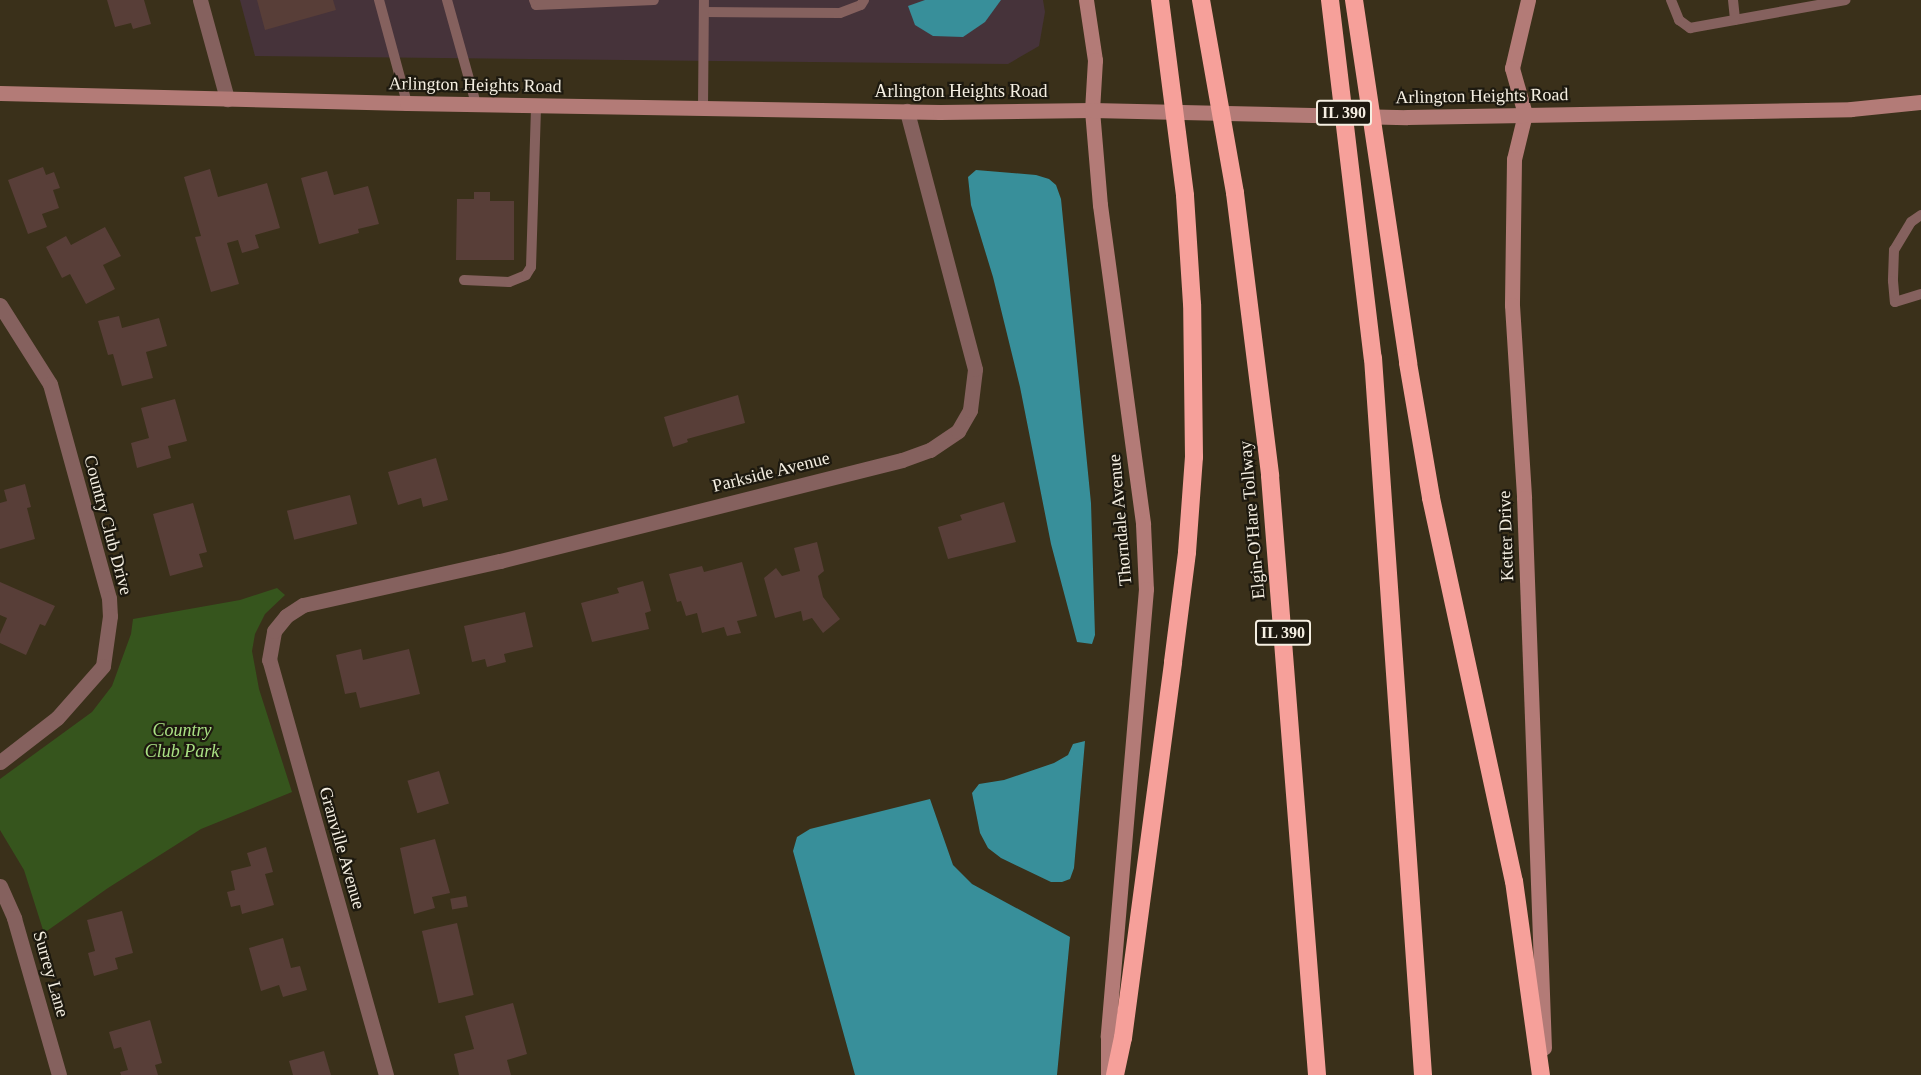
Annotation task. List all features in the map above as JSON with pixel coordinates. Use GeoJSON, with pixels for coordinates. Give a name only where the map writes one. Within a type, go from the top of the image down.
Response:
{"type":"FeatureCollection","features":[{"type":"Feature","properties":{"kind":"highway"},"geometry":{"type":"LineString","coordinates":[[1115,1075],[1123,1038],[1188,552],[1194,457],[1195,378],[1185,195],[1160,0]]}},
{"type":"Feature","properties":{"kind":"highway","name":"Elgin-O'Hare Tollway"},"geometry":{"type":"LineString","coordinates":[[1201,0],[1235,193],[1270,476],[1317,1075]]}},
{"type":"Feature","properties":{"kind":"highway","name":"IL 390"},"geometry":{"type":"LineString","coordinates":[[1330,0],[1373,358],[1423,1075]]}},
{"type":"Feature","properties":{"kind":"highway"},"geometry":{"type":"LineString","coordinates":[[1354,0],[1431,498],[1514,881],[1543,1075]]}},
{"type":"Feature","properties":{"kind":"street"},"geometry":{"type":"LineString","coordinates":[[200,0],[227,99]]}},
{"type":"Feature","properties":{"kind":"street","name":"Thorndale Avenue"},"geometry":{"type":"LineString","coordinates":[[1086,0],[1095,60],[1092,110],[1100,205],[1143,524],[1146,589],[1108,1036],[1108,1075]]}},
{"type":"Feature","properties":{"kind":"street","name":"Ketter Drive"},"geometry":{"type":"LineString","coordinates":[[1528,0],[1512,68],[1525,114],[1514,159],[1512,305],[1524,498],[1543,1075]]}},
{"type":"Feature","properties":{"kind":"street","name":"Arlington Heights Road"},"geometry":{"type":"LineString","coordinates":[[0,93],[407,103],[907,111],[1092,110],[1407,117],[1851,109],[1921,102]]}},
{"type":"Feature","properties":{"kind":"street","name":"Parkside Avenue"},"geometry":{"type":"LineString","coordinates":[[274,631],[286,616],[303,605],[500,561],[902,460],[930,450],[958,431],[970,410],[975,369],[907,111]]}},
{"type":"Feature","properties":{"kind":"street","name":"Country Club Drive"},"geometry":{"type":"LineString","coordinates":[[0,305],[50,384],[109,598],[110,616],[104,666],[57,718],[0,762]]}},
{"type":"Feature","properties":{"kind":"street","name":"Granville Avenue"},"geometry":{"type":"LineString","coordinates":[[274,631],[269,660],[386,1075]]}},
{"type":"Feature","properties":{"kind":"street","name":"Surrey Lane"},"geometry":{"type":"LineString","coordinates":[[0,886],[14,918],[59,1075]]}},
{"type":"Feature","properties":{"kind":"lane"},"geometry":{"type":"LineString","coordinates":[[379,0],[407,103]]}},
{"type":"Feature","properties":{"kind":"lane"},"geometry":{"type":"LineString","coordinates":[[447,0],[476,104]]}},
{"type":"Feature","properties":{"kind":"lane"},"geometry":{"type":"LineString","coordinates":[[534,0],[536,5],[654,0]]}},
{"type":"Feature","properties":{"kind":"lane"},"geometry":{"type":"LineString","coordinates":[[703,108],[704,6],[840,13],[861,5],[864,0]]}},
{"type":"Feature","properties":{"kind":"lane"},"geometry":{"type":"LineString","coordinates":[[1671,0],[1679,21],[1690,28],[1846,0]]}},
{"type":"Feature","properties":{"kind":"lane"},"geometry":{"type":"LineString","coordinates":[[1733,0],[1735,20]]}},
{"type":"Feature","properties":{"kind":"lane"},"geometry":{"type":"LineString","coordinates":[[464,280],[509,282],[526,275],[531,267],[536,105]]}},
{"type":"Feature","properties":{"kind":"lane"},"geometry":{"type":"LineString","coordinates":[[1921,215],[1911,222],[1894,250],[1893,282],[1895,302],[1921,294]]}},
{"type":"Feature","properties":{"kind":"shaded area"},"geometry":{"type":"Polygon","coordinates":[[[240,0],[1043,0],[1045,12],[1039,46],[1008,64],[255,56],[240,0]]]}},
{"type":"Feature","properties":{"kind":"green space","name":"Country Club Park"},"geometry":{"type":"Polygon","coordinates":[[[277,588],[285,595],[265,614],[255,634],[252,651],[259,689],[292,792],[201,829],[108,888],[44,933],[24,870],[0,830],[0,779],[92,712],[112,686],[131,634],[133,619],[240,600],[277,588]]]}},
{"type":"Feature","properties":{"kind":"water"},"geometry":{"type":"Polygon","coordinates":[[[925,0],[1001,0],[985,22],[963,37],[933,36],[915,25],[908,6],[925,0]]]}},
{"type":"Feature","properties":{"kind":"water"},"geometry":{"type":"Polygon","coordinates":[[[976,170],[1036,175],[1049,179],[1056,185],[1061,199],[1091,503],[1095,635],[1092,644],[1077,642],[1051,544],[1020,387],[993,277],[971,205],[968,177],[976,170]]]}},
{"type":"Feature","properties":{"kind":"water"},"geometry":{"type":"Polygon","coordinates":[[[1085,741],[1074,868],[1070,879],[1051,882],[1001,858],[988,848],[980,833],[972,793],[979,784],[1004,780],[1054,763],[1068,755],[1073,744],[1085,741]]]}},
{"type":"Feature","properties":{"kind":"water"},"geometry":{"type":"Polygon","coordinates":[[[930,799],[953,865],[972,884],[1070,937],[1057,1075],[855,1075],[793,851],[797,837],[810,829],[930,799]]]}},
{"type":"Feature","properties":{"kind":"building"},"geometry":{"type":"Polygon","coordinates":[[[107,0],[144,0],[151,24],[133,29],[131,23],[115,27],[107,0]]]}},
{"type":"Feature","properties":{"kind":"building"},"geometry":{"type":"Polygon","coordinates":[[[257,0],[333,0],[336,10],[265,30],[257,0]]]}},
{"type":"Feature","properties":{"kind":"building"},"geometry":{"type":"Polygon","coordinates":[[[43,167],[46,175],[54,172],[60,188],[53,190],[59,208],[42,214],[47,227],[28,234],[8,180],[43,167]]]}},
{"type":"Feature","properties":{"kind":"building"},"geometry":{"type":"Polygon","coordinates":[[[210,169],[218,197],[267,183],[280,228],[255,235],[259,248],[242,253],[238,240],[227,243],[239,284],[211,292],[195,237],[201,236],[184,177],[210,169]]]}},
{"type":"Feature","properties":{"kind":"building"},"geometry":{"type":"Polygon","coordinates":[[[327,171],[334,195],[368,186],[379,224],[358,229],[359,233],[319,244],[301,178],[327,171]]]}},
{"type":"Feature","properties":{"kind":"building"},"geometry":{"type":"Polygon","coordinates":[[[474,192],[490,192],[490,201],[514,201],[514,260],[456,260],[457,199],[474,199],[474,192]]]}},
{"type":"Feature","properties":{"kind":"building"},"geometry":{"type":"Polygon","coordinates":[[[105,227],[121,256],[103,265],[115,289],[86,304],[70,274],[62,278],[46,247],[66,236],[71,245],[105,227]]]}},
{"type":"Feature","properties":{"kind":"building"},"geometry":{"type":"Polygon","coordinates":[[[119,316],[122,328],[159,318],[167,346],[146,352],[153,378],[122,386],[113,354],[108,355],[98,321],[119,316]]]}},
{"type":"Feature","properties":{"kind":"building"},"geometry":{"type":"Polygon","coordinates":[[[738,395],[745,423],[687,439],[688,442],[673,447],[664,417],[738,395]]]}},
{"type":"Feature","properties":{"kind":"building"},"geometry":{"type":"Polygon","coordinates":[[[175,399],[187,441],[168,446],[171,458],[137,468],[131,443],[149,438],[141,408],[175,399]]]}},
{"type":"Feature","properties":{"kind":"building"},"geometry":{"type":"Polygon","coordinates":[[[436,458],[448,500],[423,507],[421,498],[398,505],[388,472],[436,458]]]}},
{"type":"Feature","properties":{"kind":"building"},"geometry":{"type":"Polygon","coordinates":[[[25,484],[31,507],[27,508],[35,539],[0,549],[0,503],[7,501],[4,490],[25,484]]]}},
{"type":"Feature","properties":{"kind":"building"},"geometry":{"type":"Polygon","coordinates":[[[350,495],[357,524],[294,540],[287,511],[350,495]]]}},
{"type":"Feature","properties":{"kind":"building"},"geometry":{"type":"Polygon","coordinates":[[[1004,502],[1016,542],[948,559],[938,527],[962,520],[960,515],[1004,502]]]}},
{"type":"Feature","properties":{"kind":"building"},"geometry":{"type":"Polygon","coordinates":[[[193,503],[207,552],[199,554],[203,567],[170,576],[153,514],[193,503]]]}},
{"type":"Feature","properties":{"kind":"building"},"geometry":{"type":"Polygon","coordinates":[[[817,542],[824,571],[818,576],[823,597],[840,619],[823,633],[812,618],[803,621],[801,611],[775,618],[764,578],[776,568],[782,576],[800,571],[794,548],[817,542]]]}},
{"type":"Feature","properties":{"kind":"building"},"geometry":{"type":"Polygon","coordinates":[[[742,562],[757,616],[737,621],[741,633],[727,636],[724,627],[702,633],[697,613],[686,616],[681,601],[677,602],[669,574],[702,566],[704,572],[742,562]]]}},
{"type":"Feature","properties":{"kind":"building"},"geometry":{"type":"Polygon","coordinates":[[[643,581],[651,611],[645,613],[649,629],[592,642],[581,603],[619,593],[617,588],[643,581]]]}},
{"type":"Feature","properties":{"kind":"building"},"geometry":{"type":"Polygon","coordinates":[[[0,582],[55,606],[45,626],[40,624],[26,655],[0,643],[0,634],[7,618],[0,615],[0,582]]]}},
{"type":"Feature","properties":{"kind":"building"},"geometry":{"type":"Polygon","coordinates":[[[525,612],[533,647],[504,654],[506,662],[487,667],[485,659],[472,662],[464,626],[525,612]]]}},
{"type":"Feature","properties":{"kind":"building"},"geometry":{"type":"Polygon","coordinates":[[[361,649],[363,660],[409,649],[420,694],[360,708],[356,692],[345,694],[336,655],[361,649]]]}},
{"type":"Feature","properties":{"kind":"building"},"geometry":{"type":"Polygon","coordinates":[[[439,771],[449,804],[417,813],[407,781],[439,771]]]}},
{"type":"Feature","properties":{"kind":"building"},"geometry":{"type":"Polygon","coordinates":[[[435,839],[450,893],[432,897],[435,908],[414,914],[400,848],[435,839]]]}},
{"type":"Feature","properties":{"kind":"building"},"geometry":{"type":"Polygon","coordinates":[[[266,847],[273,872],[265,874],[274,905],[242,914],[240,905],[231,907],[227,892],[235,890],[231,871],[251,866],[247,853],[266,847]]]}},
{"type":"Feature","properties":{"kind":"building"},"geometry":{"type":"Polygon","coordinates":[[[466,896],[468,907],[452,910],[450,899],[466,896]]]}},
{"type":"Feature","properties":{"kind":"building"},"geometry":{"type":"Polygon","coordinates":[[[122,911],[133,953],[115,958],[118,969],[94,976],[88,953],[95,951],[87,920],[122,911]]]}},
{"type":"Feature","properties":{"kind":"building"},"geometry":{"type":"Polygon","coordinates":[[[457,923],[474,995],[439,1003],[422,931],[457,923]]]}},
{"type":"Feature","properties":{"kind":"building"},"geometry":{"type":"Polygon","coordinates":[[[283,938],[291,968],[300,966],[307,990],[283,997],[279,985],[261,991],[249,948],[283,938]]]}},
{"type":"Feature","properties":{"kind":"building"},"geometry":{"type":"Polygon","coordinates":[[[513,1003],[527,1054],[507,1060],[511,1075],[459,1075],[454,1054],[474,1049],[465,1016],[513,1003]]]}},
{"type":"Feature","properties":{"kind":"building"},"geometry":{"type":"Polygon","coordinates":[[[150,1020],[162,1063],[155,1065],[158,1075],[121,1075],[120,1072],[128,1070],[121,1047],[114,1049],[109,1032],[150,1020]]]}},
{"type":"Feature","properties":{"kind":"building"},"geometry":{"type":"Polygon","coordinates":[[[324,1051],[331,1075],[293,1075],[289,1061],[324,1051]]]}}]}
